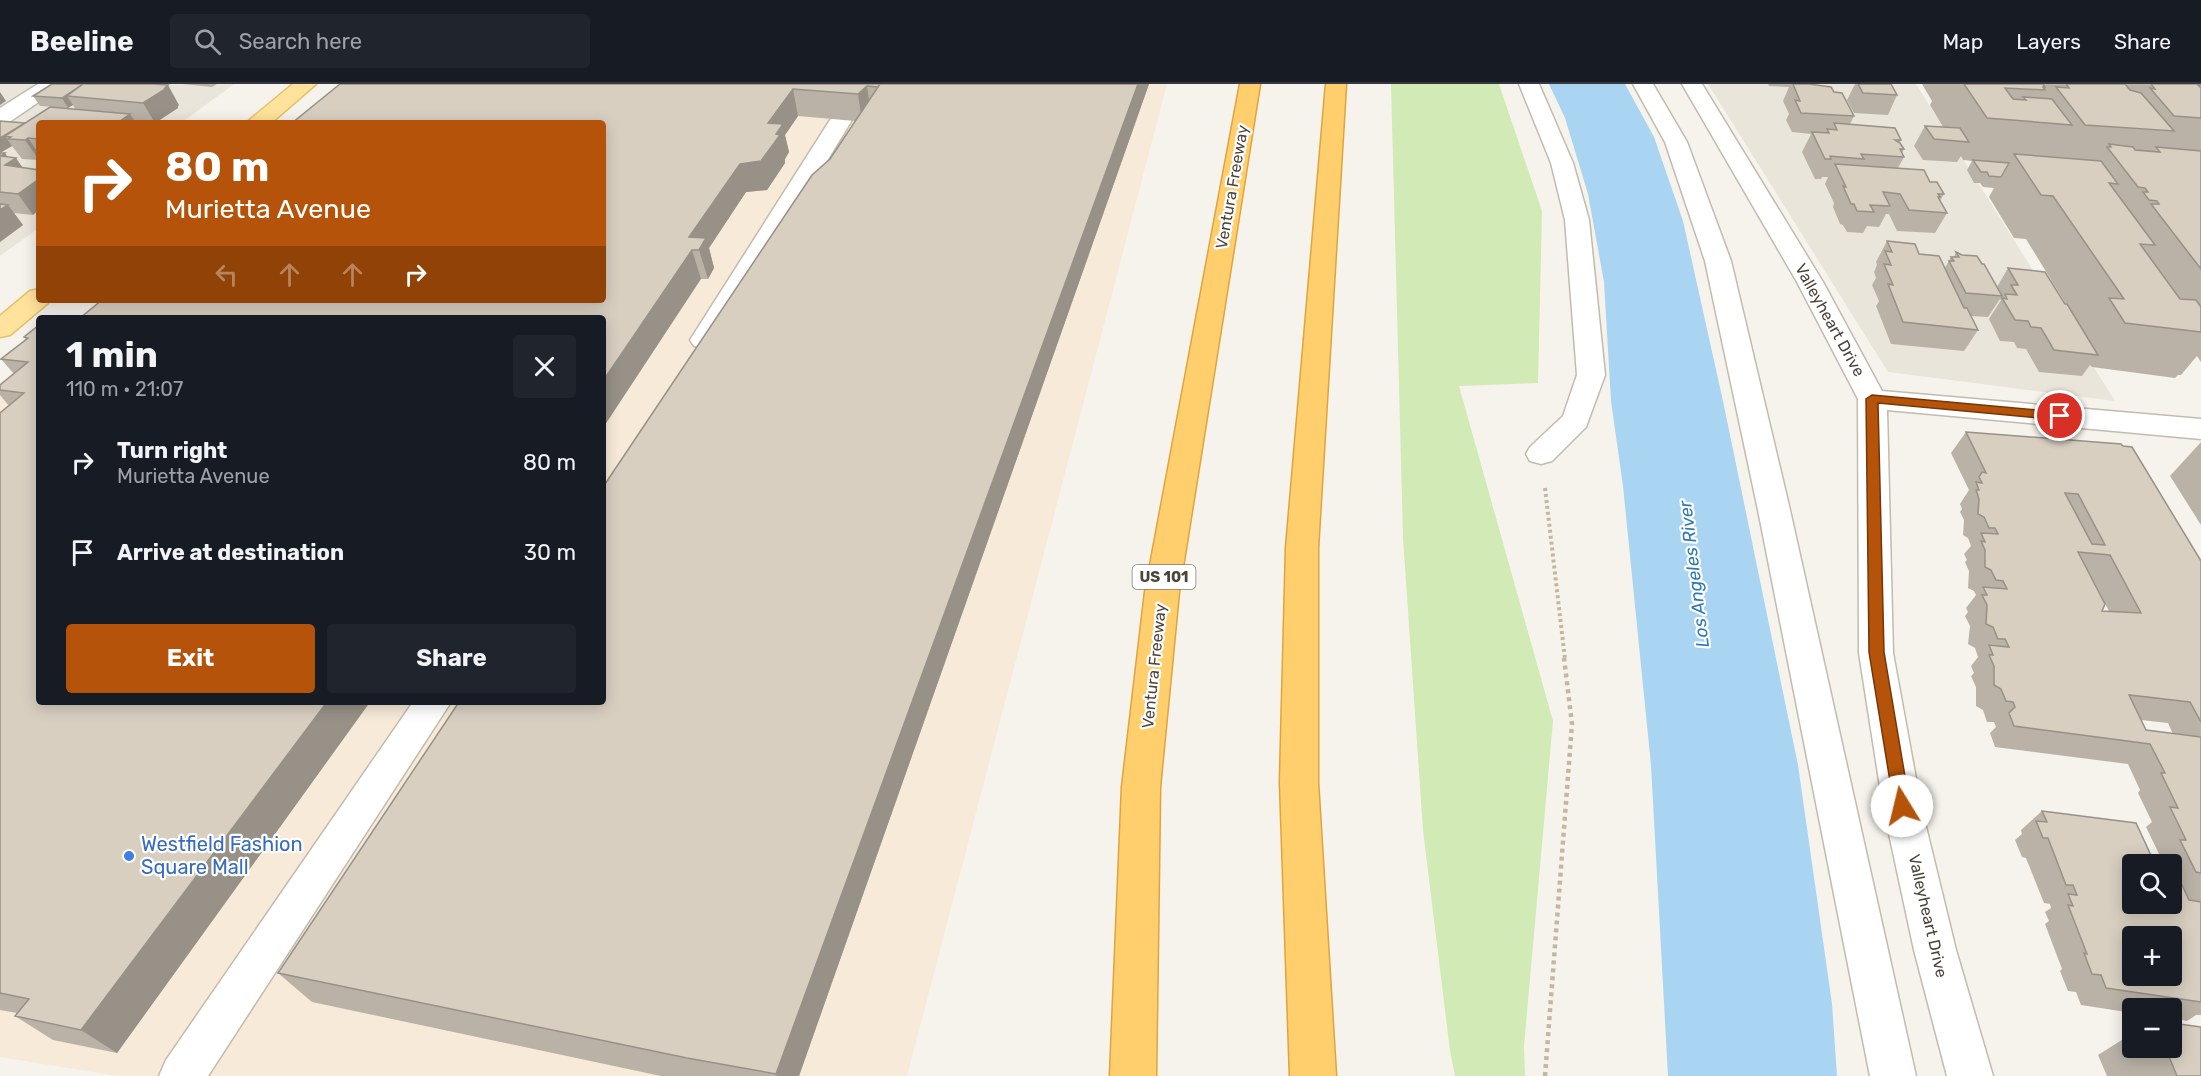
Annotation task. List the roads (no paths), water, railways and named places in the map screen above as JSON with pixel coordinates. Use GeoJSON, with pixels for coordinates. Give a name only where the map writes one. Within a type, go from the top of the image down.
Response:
{"type":"FeatureCollection","features":[{"type":"Feature","properties":{"kind":"highway","name":"Ventura Freeway"},"geometry":{"type":"LineString","coordinates":[[1133,1076],[1141,787],[1162,592],[1250,84]]}},
{"type":"Feature","properties":{"kind":"highway"},"geometry":{"type":"LineString","coordinates":[[1313,1076],[1299,782],[1302,560],[1336,84]]}},
{"type":"Feature","properties":{"kind":"main road"},"geometry":{"type":"LineString","coordinates":[[261,120],[306,84]]}},
{"type":"Feature","properties":{"kind":"main road"},"geometry":{"type":"LineString","coordinates":[[0,328],[36,299]]}},
{"type":"Feature","properties":{"kind":"street"},"geometry":{"type":"LineString","coordinates":[[0,118],[52,84]]}},
{"type":"Feature","properties":{"kind":"street"},"geometry":{"type":"LineString","coordinates":[[1529,84],[1562,163],[1577,220],[1592,375],[1576,420],[1541,454]]}},
{"type":"Feature","properties":{"kind":"street"},"geometry":{"type":"LineString","coordinates":[[1643,84],[1676,142],[1718,261],[1774,510],[1893,1076]]}},
{"type":"Feature","properties":{"kind":"street","name":"Valleyheart Drive"},"geometry":{"type":"LineString","coordinates":[[1692,84],[1810,282],[1872,399],[1876,652],[1902,806],[1935,950],[1970,1076]]}},
{"type":"Feature","properties":{"kind":"street"},"geometry":{"type":"LineString","coordinates":[[690,363],[841,120]]}},
{"type":"Feature","properties":{"kind":"street"},"geometry":{"type":"LineString","coordinates":[[1872,399],[2201,429]]}},
{"type":"Feature","properties":{"kind":"street"},"geometry":{"type":"LineString","coordinates":[[182,1076],[431,705]]}},
{"type":"Feature","properties":{"kind":"water","name":"Los Angeles River"},"geometry":{"type":"Polygon","coordinates":[[[1549,84],[1625,84],[1654,137],[1683,221],[1723,401],[1798,765],[1832,1004],[1837,1076],[1668,1076],[1651,765],[1623,486],[1611,401],[1604,282],[1588,194],[1565,118],[1549,84]]]}},
{"type":"Feature","properties":{"kind":"place","name":"Westfield Fashion Square Mall"},"geometry":{"type":"Point","coordinates":[129,856]}}]}
